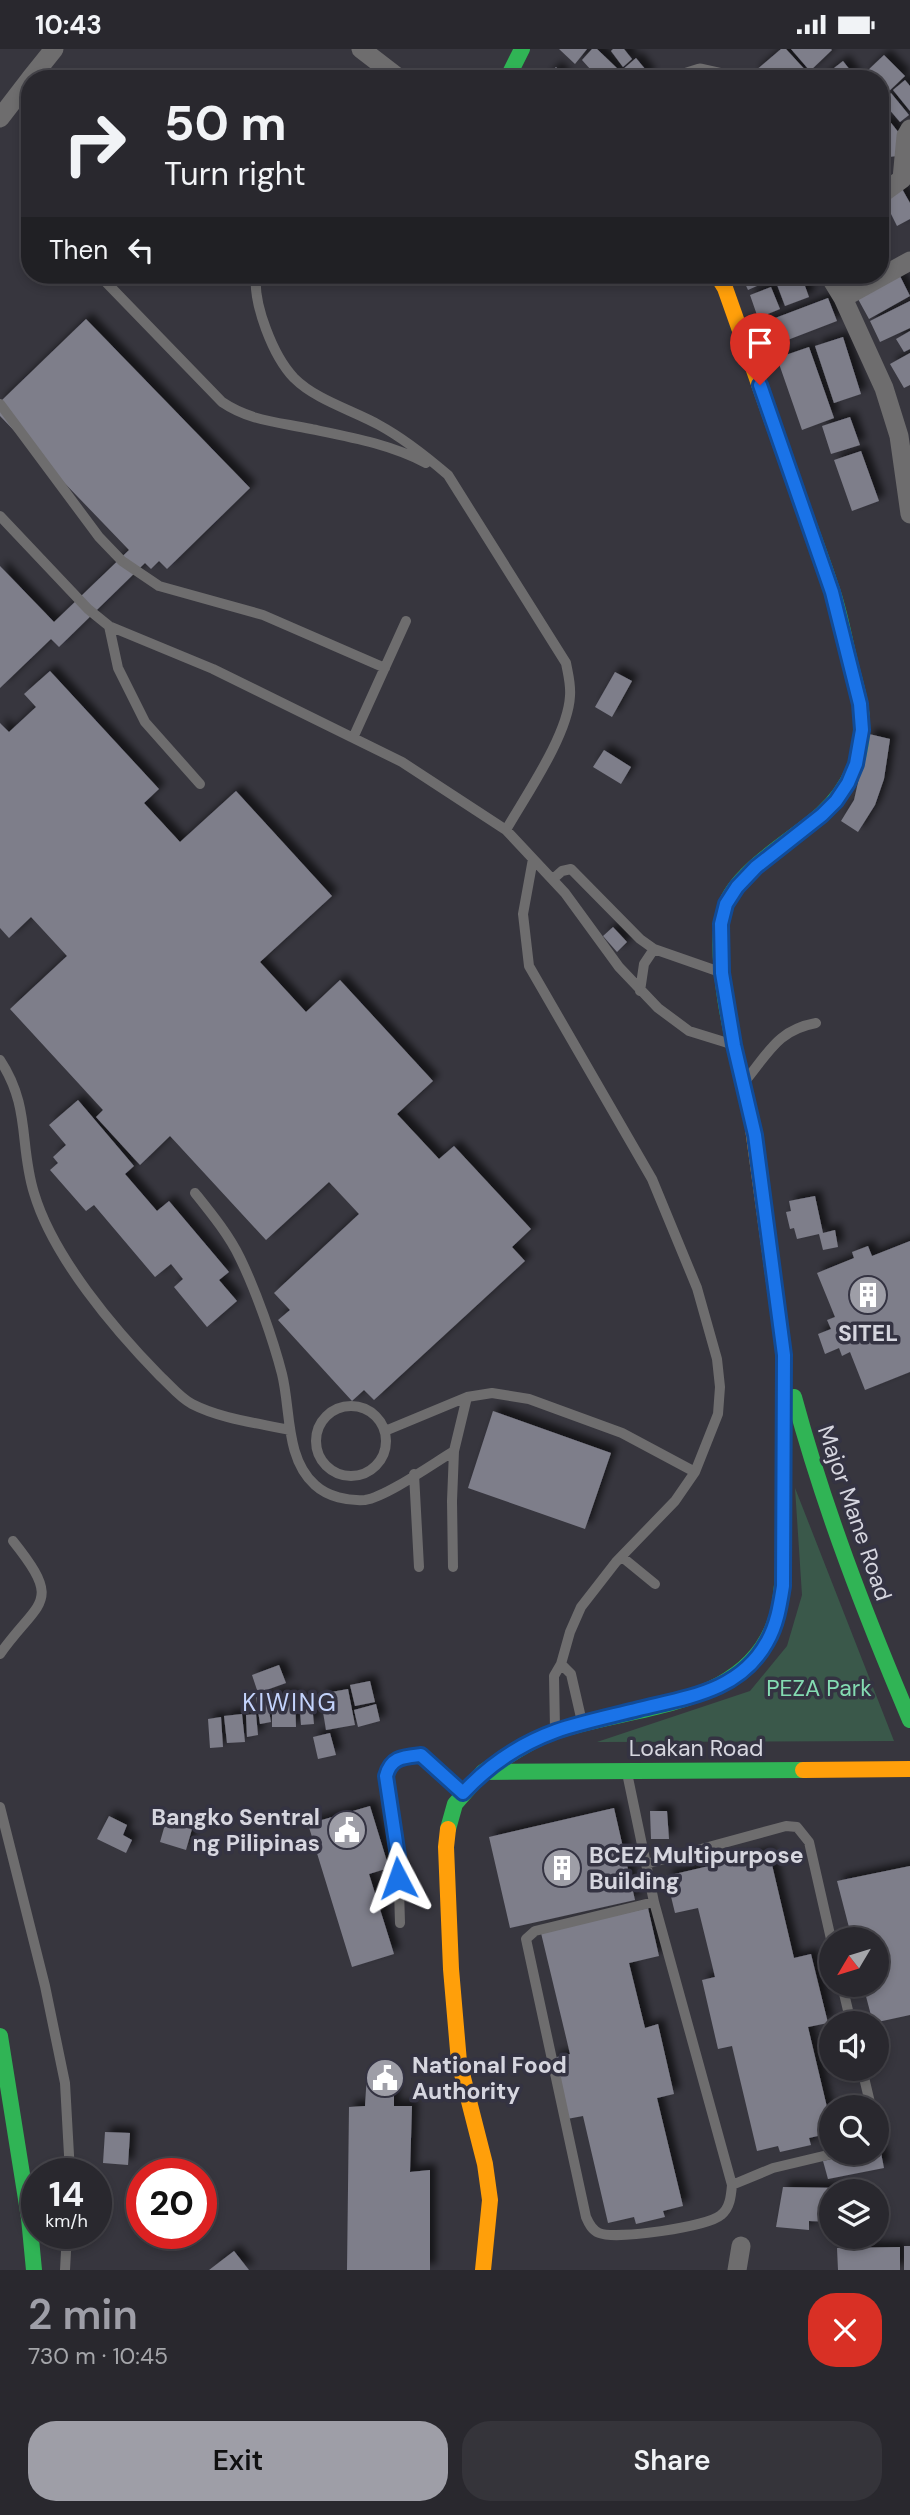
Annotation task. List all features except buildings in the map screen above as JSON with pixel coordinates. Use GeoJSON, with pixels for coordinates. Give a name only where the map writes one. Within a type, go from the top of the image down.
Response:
{"type":"FeatureCollection","features":[{"type":"Feature","properties":{"kind":"main road"},"geometry":{"type":"LineString","coordinates":[[512,70],[522,49]]}},
{"type":"Feature","properties":{"kind":"main road","name":"Loakan Road"},"geometry":{"type":"LineString","coordinates":[[483,2270],[490,2200],[485,2164],[459,2062],[451,1969],[446,1847],[449,1822],[455,1804],[483,1772],[520,1747],[556,1731],[691,1698],[720,1687],[741,1674],[767,1642],[779,1611],[783,1586],[784,1355],[755,1135],[734,1045],[722,973],[721,924],[726,904],[737,887],[756,867],[836,801],[856,764],[862,730],[860,704],[832,592],[723,284]]}},
{"type":"Feature","properties":{"kind":"main road","name":"Major Mane Road"},"geometry":{"type":"LineString","coordinates":[[784,1355],[809,1455],[852,1581],[910,1720]]}},
{"type":"Feature","properties":{"kind":"main road","name":"Loakan Road"},"geometry":{"type":"LineString","coordinates":[[483,1772],[910,1769]]}},
{"type":"Feature","properties":{"kind":"main road"},"geometry":{"type":"LineString","coordinates":[[0,2036],[29,2218],[34,2270]]}},
{"type":"Feature","properties":{"kind":"street"},"geometry":{"type":"LineString","coordinates":[[37,70],[54,49]]}},
{"type":"Feature","properties":{"kind":"street"},"geometry":{"type":"LineString","coordinates":[[361,49],[388,70]]}},
{"type":"Feature","properties":{"kind":"street"},"geometry":{"type":"LineString","coordinates":[[1,114],[21,90]]}},
{"type":"Feature","properties":{"kind":"street"},"geometry":{"type":"LineString","coordinates":[[889,188],[902,179],[906,135],[910,129]]}},
{"type":"Feature","properties":{"kind":"street"},"geometry":{"type":"LineString","coordinates":[[889,273],[910,261]]}},
{"type":"Feature","properties":{"kind":"street"},"geometry":{"type":"LineString","coordinates":[[834,284],[884,388],[908,476],[910,514]]}},
{"type":"Feature","properties":{"kind":"street"},"geometry":{"type":"LineString","coordinates":[[843,298],[868,284]]}},
{"type":"Feature","properties":{"kind":"street"},"geometry":{"type":"LineString","coordinates":[[737,2270],[741,2246]]}},
{"type":"Feature","properties":{"kind":"lane"},"geometry":{"type":"LineString","coordinates":[[108,284],[222,402],[240,414],[361,439],[404,451],[448,475]]}},
{"type":"Feature","properties":{"kind":"lane"},"geometry":{"type":"LineString","coordinates":[[255,284],[266,328],[278,354],[294,378],[314,392],[379,425],[448,475],[566,663],[570,698],[555,742],[506,830]]}},
{"type":"Feature","properties":{"kind":"lane"},"geometry":{"type":"LineString","coordinates":[[0,404],[99,537],[122,561],[159,586],[263,615],[385,668]]}},
{"type":"Feature","properties":{"kind":"lane"},"geometry":{"type":"LineString","coordinates":[[0,516],[88,609],[109,626],[213,669],[402,762],[506,830],[553,879],[640,991],[675,1023],[689,1031],[734,1045]]}},
{"type":"Feature","properties":{"kind":"lane"},"geometry":{"type":"LineString","coordinates":[[353,738],[406,621]]}},
{"type":"Feature","properties":{"kind":"lane"},"geometry":{"type":"LineString","coordinates":[[109,626],[118,668],[145,722],[200,784]]}},
{"type":"Feature","properties":{"kind":"lane"},"geometry":{"type":"LineString","coordinates":[[533,859],[523,914],[529,966],[652,1179],[697,1288],[717,1359],[720,1387],[718,1414],[695,1472],[675,1501],[622,1557],[581,1607],[570,1632],[561,1664],[554,1676],[556,1731]]}},
{"type":"Feature","properties":{"kind":"lane"},"geometry":{"type":"LineString","coordinates":[[553,879],[567,869],[576,873],[640,939],[654,949],[722,973]]}},
{"type":"Feature","properties":{"kind":"lane"},"geometry":{"type":"LineString","coordinates":[[640,991],[644,964],[654,949]]}},
{"type":"Feature","properties":{"kind":"lane"},"geometry":{"type":"LineString","coordinates":[[744,1083],[787,1033],[800,1026],[817,1023]]}},
{"type":"Feature","properties":{"kind":"lane"},"geometry":{"type":"LineString","coordinates":[[0,1061],[17,1092],[34,1192],[59,1248],[98,1305],[148,1363],[191,1403],[215,1412],[290,1430]]}},
{"type":"Feature","properties":{"kind":"lane"},"geometry":{"type":"LineString","coordinates":[[195,1193],[222,1228],[250,1281],[282,1374],[294,1449],[314,1485],[332,1496],[367,1500],[454,1451]]}},
{"type":"Feature","properties":{"kind":"lane"},"geometry":{"type":"LineString","coordinates":[[385,1431],[467,1397],[492,1393],[529,1399],[622,1433],[695,1472]]}},
{"type":"Feature","properties":{"kind":"lane"},"geometry":{"type":"LineString","coordinates":[[453,1567],[454,1451],[467,1397]]}},
{"type":"Feature","properties":{"kind":"lane"},"geometry":{"type":"LineString","coordinates":[[340,1406],[359,1406],[375,1415],[385,1431],[386,1449],[377,1465],[363,1473],[343,1475],[326,1467],[317,1451],[316,1432],[325,1416],[340,1406]]}},
{"type":"Feature","properties":{"kind":"lane"},"geometry":{"type":"LineString","coordinates":[[414,1474],[419,1567]]}},
{"type":"Feature","properties":{"kind":"lane"},"geometry":{"type":"LineString","coordinates":[[0,1654],[30,1620],[43,1596],[43,1587],[37,1572],[13,1541]]}},
{"type":"Feature","properties":{"kind":"lane"},"geometry":{"type":"LineString","coordinates":[[622,1557],[655,1584]]}},
{"type":"Feature","properties":{"kind":"lane"},"geometry":{"type":"LineString","coordinates":[[561,1664],[571,1674],[583,1724]]}},
{"type":"Feature","properties":{"kind":"lane"},"geometry":{"type":"LineString","coordinates":[[400,1923],[398,1856],[386,1776],[389,1765],[401,1757],[421,1755],[463,1793]]}},
{"type":"Feature","properties":{"kind":"lane"},"geometry":{"type":"LineString","coordinates":[[626,1770],[654,1902],[732,2185],[726,2209],[712,2220],[614,2235],[597,2232],[589,2225],[586,2217],[526,1939],[535,1931],[654,1902]]}},
{"type":"Feature","properties":{"kind":"lane"},"geometry":{"type":"LineString","coordinates":[[0,1807],[46,1986],[65,2083],[69,2158]]}},
{"type":"Feature","properties":{"kind":"lane"},"geometry":{"type":"LineString","coordinates":[[646,1864],[786,1826],[797,1827],[808,1842],[828,1927]]}},
{"type":"Feature","properties":{"kind":"lane"},"geometry":{"type":"LineString","coordinates":[[732,2185],[773,2168],[819,2157]]}},
{"type":"Feature","properties":{"kind":"lane"},"geometry":{"type":"LineString","coordinates":[[65,2270],[66,2249]]}},
{"type":"Feature","properties":{"kind":"green space","name":"PEZA Park"},"geometry":{"type":"Polygon","coordinates":[[[795,1488],[894,1741],[597,1742],[750,1691],[787,1646],[802,1595],[795,1488]]]}},
{"type":"Feature","properties":{"kind":"traffic: fast"},"geometry":{"type":"LineString","coordinates":[[512,70],[522,49]]}},
{"type":"Feature","properties":{"kind":"traffic: fast"},"geometry":{"type":"LineString","coordinates":[[752,1121],[723,983],[721,929],[725,907],[730,895],[750,871],[831,804],[853,770],[861,743],[858,695],[837,608],[800,500]]}},
{"type":"Feature","properties":{"kind":"traffic: fast"},"geometry":{"type":"LineString","coordinates":[[794,1397],[846,1560],[910,1720]]}},
{"type":"Feature","properties":{"kind":"traffic: fast"},"geometry":{"type":"LineString","coordinates":[[483,1772],[537,1739],[589,1722],[690,1697],[721,1684],[747,1666],[767,1641],[781,1598],[784,1420]]}},
{"type":"Feature","properties":{"kind":"traffic: fast"},"geometry":{"type":"LineString","coordinates":[[448,1829],[455,1804],[483,1772],[803,1770]]}},
{"type":"Feature","properties":{"kind":"traffic: fast"},"geometry":{"type":"LineString","coordinates":[[0,2036],[29,2218],[34,2270]]}},
{"type":"Feature","properties":{"kind":"traffic: slow"},"geometry":{"type":"LineString","coordinates":[[723,284],[800,500]]}},
{"type":"Feature","properties":{"kind":"traffic: slow"},"geometry":{"type":"LineString","coordinates":[[752,1121],[784,1355],[784,1420]]}},
{"type":"Feature","properties":{"kind":"traffic: slow"},"geometry":{"type":"LineString","coordinates":[[803,1770],[910,1769]]}},
{"type":"Feature","properties":{"kind":"traffic: slow"},"geometry":{"type":"LineString","coordinates":[[448,1829],[446,1847],[451,1969],[459,2062],[485,2164],[490,2200],[483,2270]]}},
{"type":"Feature","properties":{"kind":"place","name":"SITEL"},"geometry":{"type":"Point","coordinates":[868,1295]}},
{"type":"Feature","properties":{"kind":"place","name":"Bangko Sentral ng Pilipinas"},"geometry":{"type":"Point","coordinates":[347,1830]}},
{"type":"Feature","properties":{"kind":"place","name":"BCEZ Multipurpose Building"},"geometry":{"type":"Point","coordinates":[562,1868]}},
{"type":"Feature","properties":{"kind":"place","name":"National Food Authority"},"geometry":{"type":"Point","coordinates":[385,2078]}},
{"type":"Feature","properties":{"kind":"district","name":"KIWING"},"geometry":{"type":"Point","coordinates":[290,1703]}},
{"type":"Feature","properties":{"kind":"route"},"geometry":{"type":"LineString","coordinates":[[398,1878],[398,1856],[386,1776],[389,1765],[401,1757],[421,1755],[463,1793],[483,1772],[520,1747],[556,1731],[691,1698],[720,1687],[741,1674],[753,1662],[767,1642],[779,1611],[783,1586],[784,1355],[755,1135],[734,1045],[722,973],[721,924],[726,904],[737,887],[756,867],[836,801],[856,764],[862,730],[860,704],[832,592],[760,385]]}}]}
